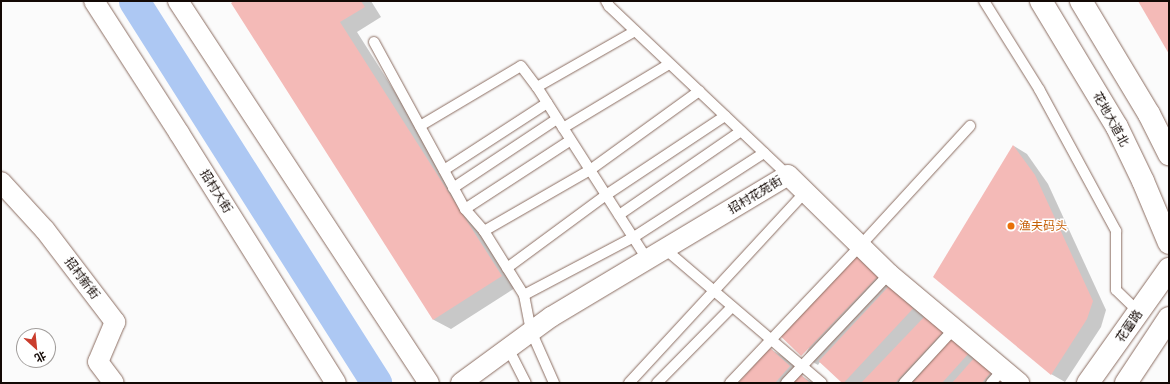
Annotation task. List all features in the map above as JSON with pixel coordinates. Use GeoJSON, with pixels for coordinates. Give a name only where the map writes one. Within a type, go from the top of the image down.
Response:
{"type":"FeatureCollection","features":[{"type":"Feature","properties":{"kind":"main road","name":"花地大道北"},"geometry":{"type":"LineString","coordinates":[[1041,1],[1117,127],[1143,181],[1169,243]]}},
{"type":"Feature","properties":{"kind":"main road"},"geometry":{"type":"LineString","coordinates":[[1081,1],[1149,114],[1169,154]]}},
{"type":"Feature","properties":{"kind":"main road"},"geometry":{"type":"LineString","coordinates":[[1149,114],[1169,124]]}},
{"type":"Feature","properties":{"kind":"main road","name":"花蕾路"},"geometry":{"type":"LineString","coordinates":[[1088,383],[1169,269]]}},
{"type":"Feature","properties":{"kind":"main road"},"geometry":{"type":"LineString","coordinates":[[1126,383],[1169,318]]}},
{"type":"Feature","properties":{"kind":"street","name":"招村大街"},"geometry":{"type":"LineString","coordinates":[[94,1],[336,383]]}},
{"type":"Feature","properties":{"kind":"street"},"geometry":{"type":"LineString","coordinates":[[178,1],[429,383]]}},
{"type":"Feature","properties":{"kind":"street","name":"招村花苑街"},"geometry":{"type":"LineString","coordinates":[[461,383],[551,317],[788,175],[889,274],[954,328],[997,376],[1019,383]]}},
{"type":"Feature","properties":{"kind":"street","name":"招村新街"},"geometry":{"type":"LineString","coordinates":[[1,182],[45,230],[115,322],[98,362],[114,383]]}},
{"type":"Feature","properties":{"kind":"lane"},"geometry":{"type":"LineString","coordinates":[[606,1],[635,31],[788,175]]}},
{"type":"Feature","properties":{"kind":"lane"},"geometry":{"type":"LineString","coordinates":[[984,1],[1039,89],[1116,231],[1116,290],[1139,312]]}},
{"type":"Feature","properties":{"kind":"lane"},"geometry":{"type":"LineString","coordinates":[[537,87],[635,31]]}},
{"type":"Feature","properties":{"kind":"lane"},"geometry":{"type":"LineString","coordinates":[[374,42],[465,209],[484,232],[524,295],[532,331],[554,383]]}},
{"type":"Feature","properties":{"kind":"lane"},"geometry":{"type":"LineString","coordinates":[[563,128],[670,64]]}},
{"type":"Feature","properties":{"kind":"lane"},"geometry":{"type":"LineString","coordinates":[[420,126],[521,66],[537,87],[647,259]]}},
{"type":"Feature","properties":{"kind":"lane"},"geometry":{"type":"LineString","coordinates":[[484,232],[590,170],[698,91]]}},
{"type":"Feature","properties":{"kind":"lane"},"geometry":{"type":"LineString","coordinates":[[444,170],[547,103]]}},
{"type":"Feature","properties":{"kind":"lane"},"geometry":{"type":"LineString","coordinates":[[507,268],[606,195],[725,116]]}},
{"type":"Feature","properties":{"kind":"lane"},"geometry":{"type":"LineString","coordinates":[[453,188],[557,119]]}},
{"type":"Feature","properties":{"kind":"lane"},"geometry":{"type":"LineString","coordinates":[[730,383],[860,246],[970,126]]}},
{"type":"Feature","properties":{"kind":"lane"},"geometry":{"type":"LineString","coordinates":[[619,215],[741,131]]}},
{"type":"Feature","properties":{"kind":"lane"},"geometry":{"type":"LineString","coordinates":[[465,209],[571,140]]}},
{"type":"Feature","properties":{"kind":"lane"},"geometry":{"type":"LineString","coordinates":[[524,295],[634,237],[764,153]]}},
{"type":"Feature","properties":{"kind":"lane"},"geometry":{"type":"LineString","coordinates":[[629,383],[805,192]]}},
{"type":"Feature","properties":{"kind":"lane"},"geometry":{"type":"LineString","coordinates":[[664,249],[822,383]]}},
{"type":"Feature","properties":{"kind":"lane"},"geometry":{"type":"LineString","coordinates":[[786,383],[889,274]]}},
{"type":"Feature","properties":{"kind":"lane"},"geometry":{"type":"LineString","coordinates":[[658,383],[732,306]]}},
{"type":"Feature","properties":{"kind":"lane"},"geometry":{"type":"LineString","coordinates":[[904,383],[954,328]]}},
{"type":"Feature","properties":{"kind":"lane"},"geometry":{"type":"LineString","coordinates":[[508,348],[526,383]]}},
{"type":"Feature","properties":{"kind":"building"},"geometry":{"type":"Polygon","coordinates":[[[234,1],[361,1],[365,7],[340,22],[502,276],[433,320],[231,3],[234,1]]]}},
{"type":"Feature","properties":{"kind":"building"},"geometry":{"type":"Polygon","coordinates":[[[1138,1],[1169,1],[1169,54],[1138,1]]]}},
{"type":"Feature","properties":{"kind":"building","name":"渔夫码头"},"geometry":{"type":"Polygon","coordinates":[[[1013,145],[1035,175],[1093,301],[1087,319],[1051,375],[933,277],[1013,145]]]}},
{"type":"Feature","properties":{"kind":"building"},"geometry":{"type":"Polygon","coordinates":[[[856,256],[878,277],[801,356],[780,335],[856,256]]]}},
{"type":"Feature","properties":{"kind":"building"},"geometry":{"type":"Polygon","coordinates":[[[889,286],[913,309],[844,383],[819,361],[889,286]]]}},
{"type":"Feature","properties":{"kind":"building"},"geometry":{"type":"Polygon","coordinates":[[[926,315],[944,331],[895,383],[861,383],[926,315]]]}},
{"type":"Feature","properties":{"kind":"building"},"geometry":{"type":"Polygon","coordinates":[[[952,338],[969,353],[942,383],[912,383],[952,338]]]}},
{"type":"Feature","properties":{"kind":"building"},"geometry":{"type":"Polygon","coordinates":[[[770,348],[790,366],[775,383],[738,383],[770,348]]]}},
{"type":"Feature","properties":{"kind":"building"},"geometry":{"type":"Polygon","coordinates":[[[975,357],[992,371],[982,383],[952,383],[975,357]]]}},
{"type":"Feature","properties":{"kind":"building"},"geometry":{"type":"Polygon","coordinates":[[[800,374],[810,383],[792,383],[800,374]]]}},
{"type":"Feature","properties":{"kind":"waterway"},"geometry":{"type":"LineString","coordinates":[[134,1],[376,383]]}},
{"type":"Feature","properties":{"kind":"place","name":"渔夫码头"},"geometry":{"type":"Point","coordinates":[1011,226]}}]}
